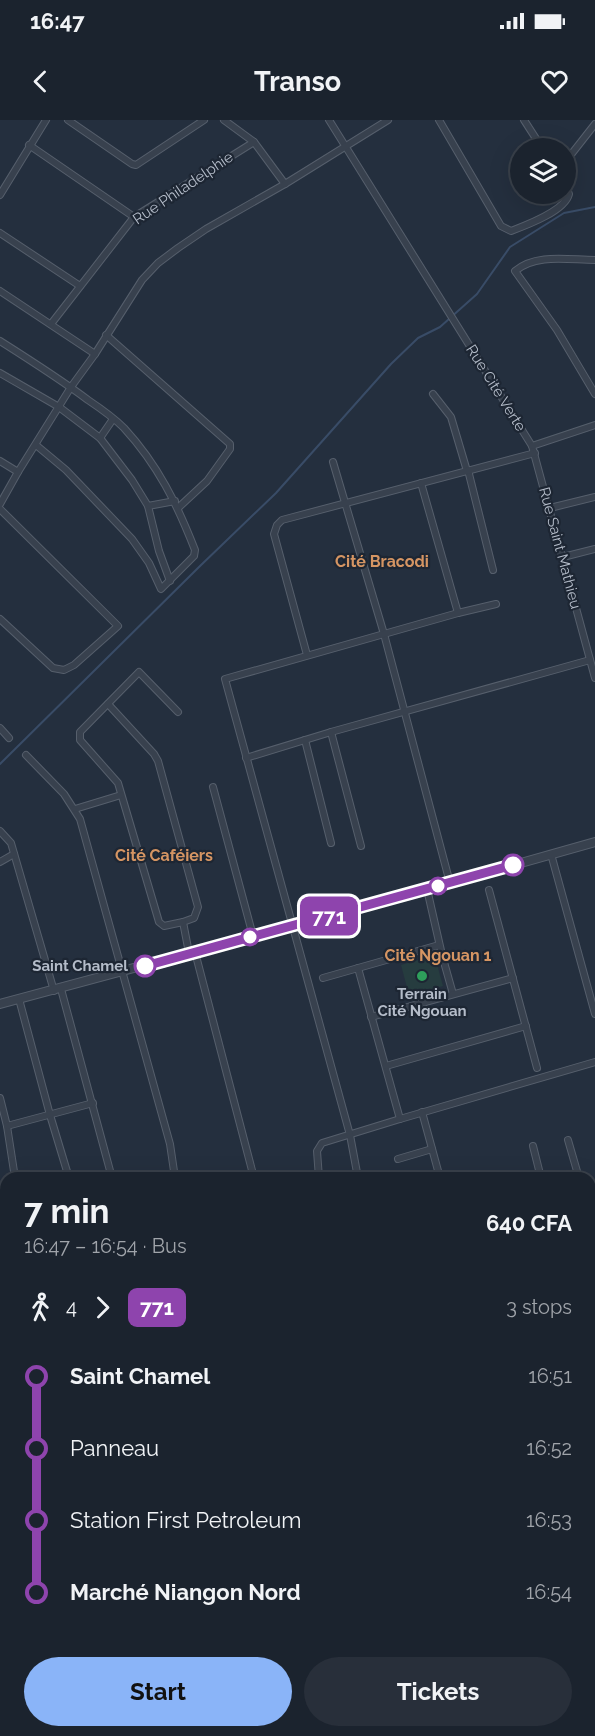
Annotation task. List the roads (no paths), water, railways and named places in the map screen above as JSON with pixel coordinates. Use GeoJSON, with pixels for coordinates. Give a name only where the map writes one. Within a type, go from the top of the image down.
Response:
{"type":"FeatureCollection","features":[{"type":"Feature","properties":{"kind":"street"},"geometry":{"type":"LineString","coordinates":[[0,195],[46,120]]}},
{"type":"Feature","properties":{"kind":"street"},"geometry":{"type":"LineString","coordinates":[[68,120],[136,165],[204,120]]}},
{"type":"Feature","properties":{"kind":"street"},"geometry":{"type":"LineString","coordinates":[[224,120],[254,142],[285,184]]}},
{"type":"Feature","properties":{"kind":"street","name":"Rue Cité Verte"},"geometry":{"type":"LineString","coordinates":[[329,120],[534,449]]}},
{"type":"Feature","properties":{"kind":"street"},"geometry":{"type":"LineString","coordinates":[[0,504],[71,387],[142,280],[158,263],[206,229],[285,184],[388,120]]}},
{"type":"Feature","properties":{"kind":"street"},"geometry":{"type":"LineString","coordinates":[[439,120],[501,226],[511,231],[530,224],[564,204]]}},
{"type":"Feature","properties":{"kind":"street"},"geometry":{"type":"LineString","coordinates":[[524,120],[536,138]]}},
{"type":"Feature","properties":{"kind":"street"},"geometry":{"type":"LineString","coordinates":[[576,148],[595,124]]}},
{"type":"Feature","properties":{"kind":"street","name":"Rue Philadelphie"},"geometry":{"type":"LineString","coordinates":[[51,324],[135,217],[254,142]]}},
{"type":"Feature","properties":{"kind":"street"},"geometry":{"type":"LineString","coordinates":[[30,145],[135,217]]}},
{"type":"Feature","properties":{"kind":"street"},"geometry":{"type":"LineString","coordinates":[[0,233],[80,286]]}},
{"type":"Feature","properties":{"kind":"street"},"geometry":{"type":"LineString","coordinates":[[595,260],[537,260],[524,264],[515,271],[557,330],[595,394]]}},
{"type":"Feature","properties":{"kind":"street"},"geometry":{"type":"LineString","coordinates":[[0,291],[95,354]]}},
{"type":"Feature","properties":{"kind":"street"},"geometry":{"type":"LineString","coordinates":[[106,335],[230,444],[230,449],[207,481],[178,508]]}},
{"type":"Feature","properties":{"kind":"street"},"geometry":{"type":"LineString","coordinates":[[0,341],[71,387],[122,427],[145,454],[175,501],[195,553],[194,556],[161,589],[149,563],[132,539],[66,470],[36,445]]}},
{"type":"Feature","properties":{"kind":"street"},"geometry":{"type":"LineString","coordinates":[[0,373],[59,407],[100,438],[132,480],[148,506],[159,551],[170,582]]}},
{"type":"Feature","properties":{"kind":"street"},"geometry":{"type":"LineString","coordinates":[[433,394],[451,417],[494,570]]}},
{"type":"Feature","properties":{"kind":"street"},"geometry":{"type":"LineString","coordinates":[[100,438],[113,418]]}},
{"type":"Feature","properties":{"kind":"street"},"geometry":{"type":"LineString","coordinates":[[307,655],[274,534],[277,525],[282,520],[467,470],[534,449],[595,425]]}},
{"type":"Feature","properties":{"kind":"street","name":"Rue Saint Mathieu"},"geometry":{"type":"LineString","coordinates":[[534,449],[595,678]]}},
{"type":"Feature","properties":{"kind":"street"},"geometry":{"type":"LineString","coordinates":[[0,460],[18,472]]}},
{"type":"Feature","properties":{"kind":"street"},"geometry":{"type":"LineString","coordinates":[[333,462],[384,634],[450,883]]}},
{"type":"Feature","properties":{"kind":"street"},"geometry":{"type":"LineString","coordinates":[[421,483],[458,613]]}},
{"type":"Feature","properties":{"kind":"street"},"geometry":{"type":"LineString","coordinates":[[550,508],[595,497]]}},
{"type":"Feature","properties":{"kind":"street"},"geometry":{"type":"LineString","coordinates":[[148,506],[175,501]]}},
{"type":"Feature","properties":{"kind":"street"},"geometry":{"type":"LineString","coordinates":[[0,509],[118,626],[74,665],[64,670],[52,668],[0,619]]}},
{"type":"Feature","properties":{"kind":"street"},"geometry":{"type":"LineString","coordinates":[[563,557],[595,549]]}},
{"type":"Feature","properties":{"kind":"street"},"geometry":{"type":"LineString","coordinates":[[357,1172],[350,1135],[225,679],[496,604]]}},
{"type":"Feature","properties":{"kind":"street"},"geometry":{"type":"LineString","coordinates":[[246,758],[403,711],[590,660]]}},
{"type":"Feature","properties":{"kind":"street"},"geometry":{"type":"LineString","coordinates":[[108,704],[158,761],[198,907],[194,918],[165,926],[159,922],[118,783],[79,736],[80,732],[139,672],[178,712]]}},
{"type":"Feature","properties":{"kind":"street"},"geometry":{"type":"LineString","coordinates":[[0,728],[9,738]]}},
{"type":"Feature","properties":{"kind":"street"},"geometry":{"type":"LineString","coordinates":[[331,732],[361,846]]}},
{"type":"Feature","properties":{"kind":"street"},"geometry":{"type":"LineString","coordinates":[[305,740],[331,843]]}},
{"type":"Feature","properties":{"kind":"street"},"geometry":{"type":"LineString","coordinates":[[26,755],[64,794],[80,819],[170,1144],[174,1172]]}},
{"type":"Feature","properties":{"kind":"street"},"geometry":{"type":"LineString","coordinates":[[213,787],[253,936]]}},
{"type":"Feature","properties":{"kind":"street"},"geometry":{"type":"LineString","coordinates":[[75,809],[121,795]]}},
{"type":"Feature","properties":{"kind":"street"},"geometry":{"type":"LineString","coordinates":[[0,831],[11,843],[93,1103],[110,1172]]}},
{"type":"Feature","properties":{"kind":"street"},"geometry":{"type":"LineString","coordinates":[[0,1004],[595,842]]}},
{"type":"Feature","properties":{"kind":"street"},"geometry":{"type":"LineString","coordinates":[[0,862],[14,854]]}},
{"type":"Feature","properties":{"kind":"street"},"geometry":{"type":"LineString","coordinates":[[551,854],[595,1014]]}},
{"type":"Feature","properties":{"kind":"street"},"geometry":{"type":"LineString","coordinates":[[427,889],[439,945],[453,994]]}},
{"type":"Feature","properties":{"kind":"street"},"geometry":{"type":"LineString","coordinates":[[489,890],[537,1068]]}},
{"type":"Feature","properties":{"kind":"street"},"geometry":{"type":"LineString","coordinates":[[183,922],[252,1172]]}},
{"type":"Feature","properties":{"kind":"street"},"geometry":{"type":"LineString","coordinates":[[323,978],[439,945]]}},
{"type":"Feature","properties":{"kind":"street"},"geometry":{"type":"LineString","coordinates":[[358,968],[400,1119]]}},
{"type":"Feature","properties":{"kind":"street"},"geometry":{"type":"LineString","coordinates":[[371,1017],[513,978]]}},
{"type":"Feature","properties":{"kind":"street"},"geometry":{"type":"LineString","coordinates":[[19,999],[67,1172]]}},
{"type":"Feature","properties":{"kind":"street"},"geometry":{"type":"LineString","coordinates":[[386,1066],[526,1026]]}},
{"type":"Feature","properties":{"kind":"street"},"geometry":{"type":"LineString","coordinates":[[319,1172],[317,1151],[322,1143],[595,1062]]}},
{"type":"Feature","properties":{"kind":"street"},"geometry":{"type":"LineString","coordinates":[[0,1098],[14,1172]]}},
{"type":"Feature","properties":{"kind":"street"},"geometry":{"type":"LineString","coordinates":[[7,1126],[93,1103]]}},
{"type":"Feature","properties":{"kind":"street"},"geometry":{"type":"LineString","coordinates":[[422,1112],[438,1172]]}},
{"type":"Feature","properties":{"kind":"street"},"geometry":{"type":"LineString","coordinates":[[568,1140],[577,1172]]}},
{"type":"Feature","properties":{"kind":"street"},"geometry":{"type":"LineString","coordinates":[[533,1146],[540,1172]]}},
{"type":"Feature","properties":{"kind":"street"},"geometry":{"type":"LineString","coordinates":[[398,1159],[432,1149]]}},
{"type":"Feature","properties":{"kind":"waterway"},"geometry":{"type":"LineString","coordinates":[[0,764],[276,493],[391,364],[418,338],[440,327],[477,294],[510,247],[564,213],[595,207]]}},
{"type":"Feature","properties":{"kind":"place","name":"Saint Chamel"},"geometry":{"type":"Point","coordinates":[145,966]}},
{"type":"Feature","properties":{"kind":"place","name":"Terrain Cité Ngouan"},"geometry":{"type":"Point","coordinates":[422,976]}},
{"type":"Feature","properties":{"kind":"district","name":"Cité Bracodi"},"geometry":{"type":"Point","coordinates":[382,561]}},
{"type":"Feature","properties":{"kind":"district","name":"Cité Caféiers"},"geometry":{"type":"Point","coordinates":[164,855]}},
{"type":"Feature","properties":{"kind":"district","name":"Cité Ngouan 1"},"geometry":{"type":"Point","coordinates":[438,955]}}]}
